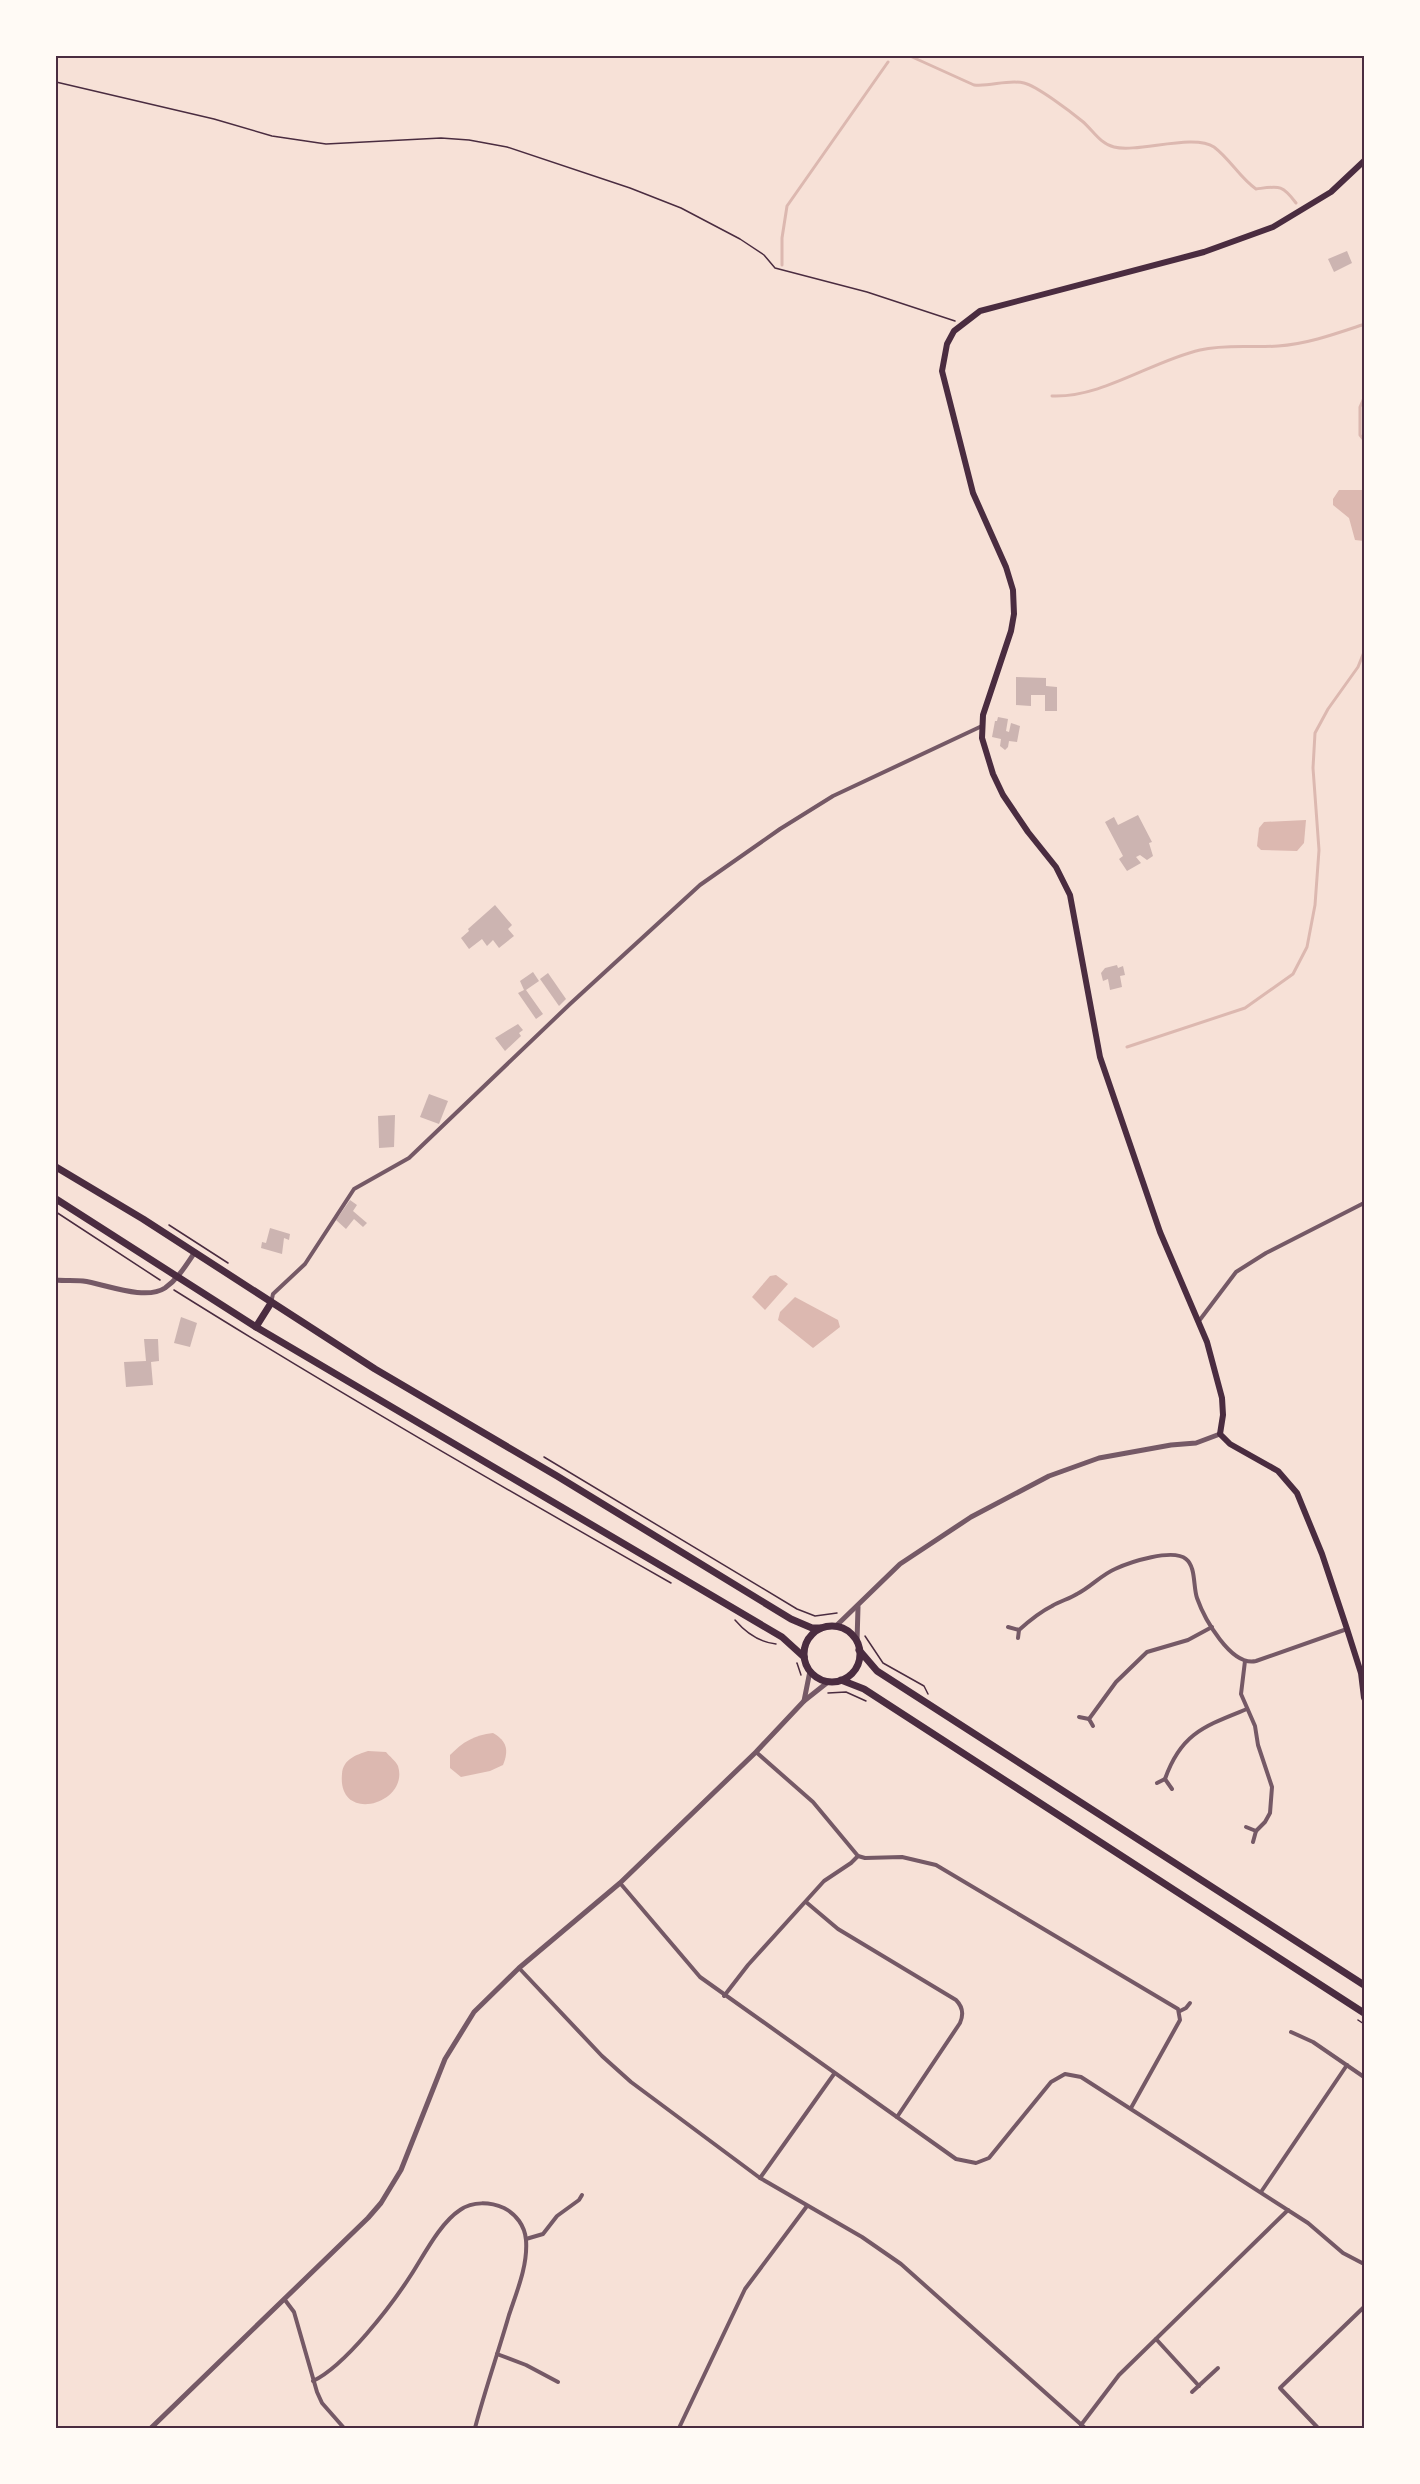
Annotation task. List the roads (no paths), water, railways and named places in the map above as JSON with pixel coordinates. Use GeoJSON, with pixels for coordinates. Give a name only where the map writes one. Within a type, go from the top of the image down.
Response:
{"type":"FeatureCollection","features":[{"type":"Feature","properties":{"kind":"highway"},"geometry":{"type":"LineString","coordinates":[[56,1167],[195,1252],[375,1369],[557,1476],[791,1619],[812,1628],[836,1626],[845,1629],[877,1671],[1365,1985]]}},
{"type":"Feature","properties":{"kind":"highway"},"geometry":{"type":"LineString","coordinates":[[56,1199],[176,1278],[256,1327],[782,1637],[804,1657],[810,1671],[815,1676],[828,1682],[841,1680],[864,1689],[1365,2013]]}},
{"type":"Feature","properties":{"kind":"highway"},"geometry":{"type":"LineString","coordinates":[[256,1327],[271,1303]]}},
{"type":"Feature","properties":{"kind":"highway"},"geometry":{"type":"LineString","coordinates":[[804,1657],[808,1640],[821,1628]]}},
{"type":"Feature","properties":{"kind":"highway"},"geometry":{"type":"LineString","coordinates":[[841,1680],[855,1668],[859,1650]]}},
{"type":"Feature","properties":{"kind":"main road"},"geometry":{"type":"LineString","coordinates":[[1365,161],[1331,192],[1273,228],[1204,252],[980,311],[954,331],[947,344],[942,370],[973,493],[1006,567],[1014,602],[1011,631],[987,702],[982,726],[987,756],[1003,795],[1028,832],[1056,867],[1070,895],[1100,1057],[1160,1232],[1199,1321],[1222,1398],[1223,1415],[1220,1434],[1230,1444],[1278,1471],[1297,1493],[1319,1545],[1347,1629],[1361,1673],[1365,1698]]}},
{"type":"Feature","properties":{"kind":"street"},"geometry":{"type":"LineString","coordinates":[[271,1303],[273,1294],[305,1263],[354,1188],[409,1158],[575,999],[700,885],[780,829],[833,796],[982,726]]}},
{"type":"Feature","properties":{"kind":"street"},"geometry":{"type":"LineString","coordinates":[[1199,1321],[1236,1272],[1266,1253],[1365,1203]]}},
{"type":"Feature","properties":{"kind":"street"},"geometry":{"type":"LineString","coordinates":[[56,1280],[83,1281],[111,1288],[147,1292],[163,1289],[176,1278],[195,1252]]}},
{"type":"Feature","properties":{"kind":"street"},"geometry":{"type":"LineString","coordinates":[[836,1626],[907,1559],[971,1517],[1049,1476],[1099,1458],[1171,1445],[1196,1443],[1220,1434]]}},
{"type":"Feature","properties":{"kind":"street"},"geometry":{"type":"LineString","coordinates":[[1018,1638],[1019,1630],[1044,1610],[1078,1594],[1115,1569],[1147,1558],[1177,1554],[1184,1557],[1191,1567],[1197,1597],[1212,1628],[1230,1650],[1245,1661],[1252,1662],[1347,1629]]}},
{"type":"Feature","properties":{"kind":"street"},"geometry":{"type":"LineString","coordinates":[[856,1642],[858,1607]]}},
{"type":"Feature","properties":{"kind":"street"},"geometry":{"type":"LineString","coordinates":[[1008,1627],[1019,1630]]}},
{"type":"Feature","properties":{"kind":"street"},"geometry":{"type":"LineString","coordinates":[[1089,1719],[1116,1682],[1147,1652],[1188,1640],[1212,1628]]}},
{"type":"Feature","properties":{"kind":"street"},"geometry":{"type":"LineString","coordinates":[[1245,1661],[1240,1688],[1255,1726],[1258,1745],[1272,1787],[1270,1814],[1256,1831],[1252,1842]]}},
{"type":"Feature","properties":{"kind":"street"},"geometry":{"type":"LineString","coordinates":[[804,1701],[810,1671]]}},
{"type":"Feature","properties":{"kind":"street"},"geometry":{"type":"LineString","coordinates":[[151,2428],[285,2300],[381,2203],[408,2154],[437,2075],[455,2039],[474,2012],[519,1968],[620,1883],[756,1752],[804,1701],[828,1682]]}},
{"type":"Feature","properties":{"kind":"street"},"geometry":{"type":"LineString","coordinates":[[1157,1783],[1165,1779],[1178,1751],[1202,1727],[1247,1709]]}},
{"type":"Feature","properties":{"kind":"street"},"geometry":{"type":"LineString","coordinates":[[1079,1717],[1089,1719],[1093,1726]]}},
{"type":"Feature","properties":{"kind":"street"},"geometry":{"type":"LineString","coordinates":[[756,1752],[813,1802],[858,1856],[865,1858],[902,1857],[936,1865],[1180,2011]]}},
{"type":"Feature","properties":{"kind":"street"},"geometry":{"type":"LineString","coordinates":[[1165,1779],[1172,1789]]}},
{"type":"Feature","properties":{"kind":"street"},"geometry":{"type":"LineString","coordinates":[[1246,1827],[1256,1831]]}},
{"type":"Feature","properties":{"kind":"street"},"geometry":{"type":"LineString","coordinates":[[724,1996],[748,1965],[824,1881],[858,1856]]}},
{"type":"Feature","properties":{"kind":"street"},"geometry":{"type":"LineString","coordinates":[[620,1883],[700,1977],[956,2159],[976,2163],[994,2154],[1051,2082],[1060,2076],[1071,2074],[1081,2077],[1131,2108],[1319,2231],[1343,2253],[1365,2264]]}},
{"type":"Feature","properties":{"kind":"street"},"geometry":{"type":"LineString","coordinates":[[806,1902],[838,1929],[956,2000],[961,2007],[963,2015],[960,2023],[897,2117]]}},
{"type":"Feature","properties":{"kind":"street"},"geometry":{"type":"LineString","coordinates":[[519,1968],[602,2056],[631,2082],[760,2178],[862,2237],[901,2264],[1083,2427],[1108,2388],[1288,2210]]}},
{"type":"Feature","properties":{"kind":"street"},"geometry":{"type":"LineString","coordinates":[[1180,2011],[1190,2003]]}},
{"type":"Feature","properties":{"kind":"street"},"geometry":{"type":"LineString","coordinates":[[1131,2108],[1180,2020],[1180,2011]]}},
{"type":"Feature","properties":{"kind":"street"},"geometry":{"type":"LineString","coordinates":[[1292,2032],[1365,2077]]}},
{"type":"Feature","properties":{"kind":"street"},"geometry":{"type":"LineString","coordinates":[[1260,2193],[1347,2065]]}},
{"type":"Feature","properties":{"kind":"street"},"geometry":{"type":"LineString","coordinates":[[760,2178],[834,2074]]}},
{"type":"Feature","properties":{"kind":"street"},"geometry":{"type":"LineString","coordinates":[[526,2239],[543,2234],[557,2216],[579,2200],[582,2195]]}},
{"type":"Feature","properties":{"kind":"street"},"geometry":{"type":"LineString","coordinates":[[313,2381],[328,2372],[369,2330],[399,2293],[429,2246],[459,2210],[473,2204],[498,2205],[515,2216],[521,2224],[526,2239],[522,2273],[475,2428]]}},
{"type":"Feature","properties":{"kind":"street"},"geometry":{"type":"LineString","coordinates":[[679,2428],[745,2289],[807,2206]]}},
{"type":"Feature","properties":{"kind":"street"},"geometry":{"type":"LineString","coordinates":[[285,2300],[294,2312],[313,2381],[322,2403],[344,2428]]}},
{"type":"Feature","properties":{"kind":"street"},"geometry":{"type":"LineString","coordinates":[[1318,2428],[1280,2388],[1365,2307]]}},
{"type":"Feature","properties":{"kind":"street"},"geometry":{"type":"LineString","coordinates":[[1156,2339],[1199,2386]]}},
{"type":"Feature","properties":{"kind":"street"},"geometry":{"type":"LineString","coordinates":[[497,2354],[526,2365],[558,2382]]}},
{"type":"Feature","properties":{"kind":"street"},"geometry":{"type":"LineString","coordinates":[[1192,2391],[1218,2368]]}},
{"type":"Feature","properties":{"kind":"waterway"},"geometry":{"type":"LineString","coordinates":[[910,56],[974,85],[1012,82],[1030,85],[1082,121],[1100,140],[1114,147],[1137,148],[1180,142],[1205,143],[1220,152],[1256,189],[1270,187],[1283,189],[1296,203]]}},
{"type":"Feature","properties":{"kind":"waterway"},"geometry":{"type":"LineString","coordinates":[[782,265],[782,238],[787,206],[888,62]]}},
{"type":"Feature","properties":{"kind":"waterway"},"geometry":{"type":"LineString","coordinates":[[1052,396],[1089,391],[1200,350],[1220,347],[1289,345],[1362,325],[1364,327]]}},
{"type":"Feature","properties":{"kind":"waterway"},"geometry":{"type":"LineString","coordinates":[[1364,398],[1360,407],[1360,435],[1364,440]]}},
{"type":"Feature","properties":{"kind":"waterway"},"geometry":{"type":"LineString","coordinates":[[1127,1047],[1245,1008],[1293,974],[1307,947],[1315,905],[1319,850],[1313,768],[1315,733],[1328,709],[1358,667],[1364,652]]}}]}
